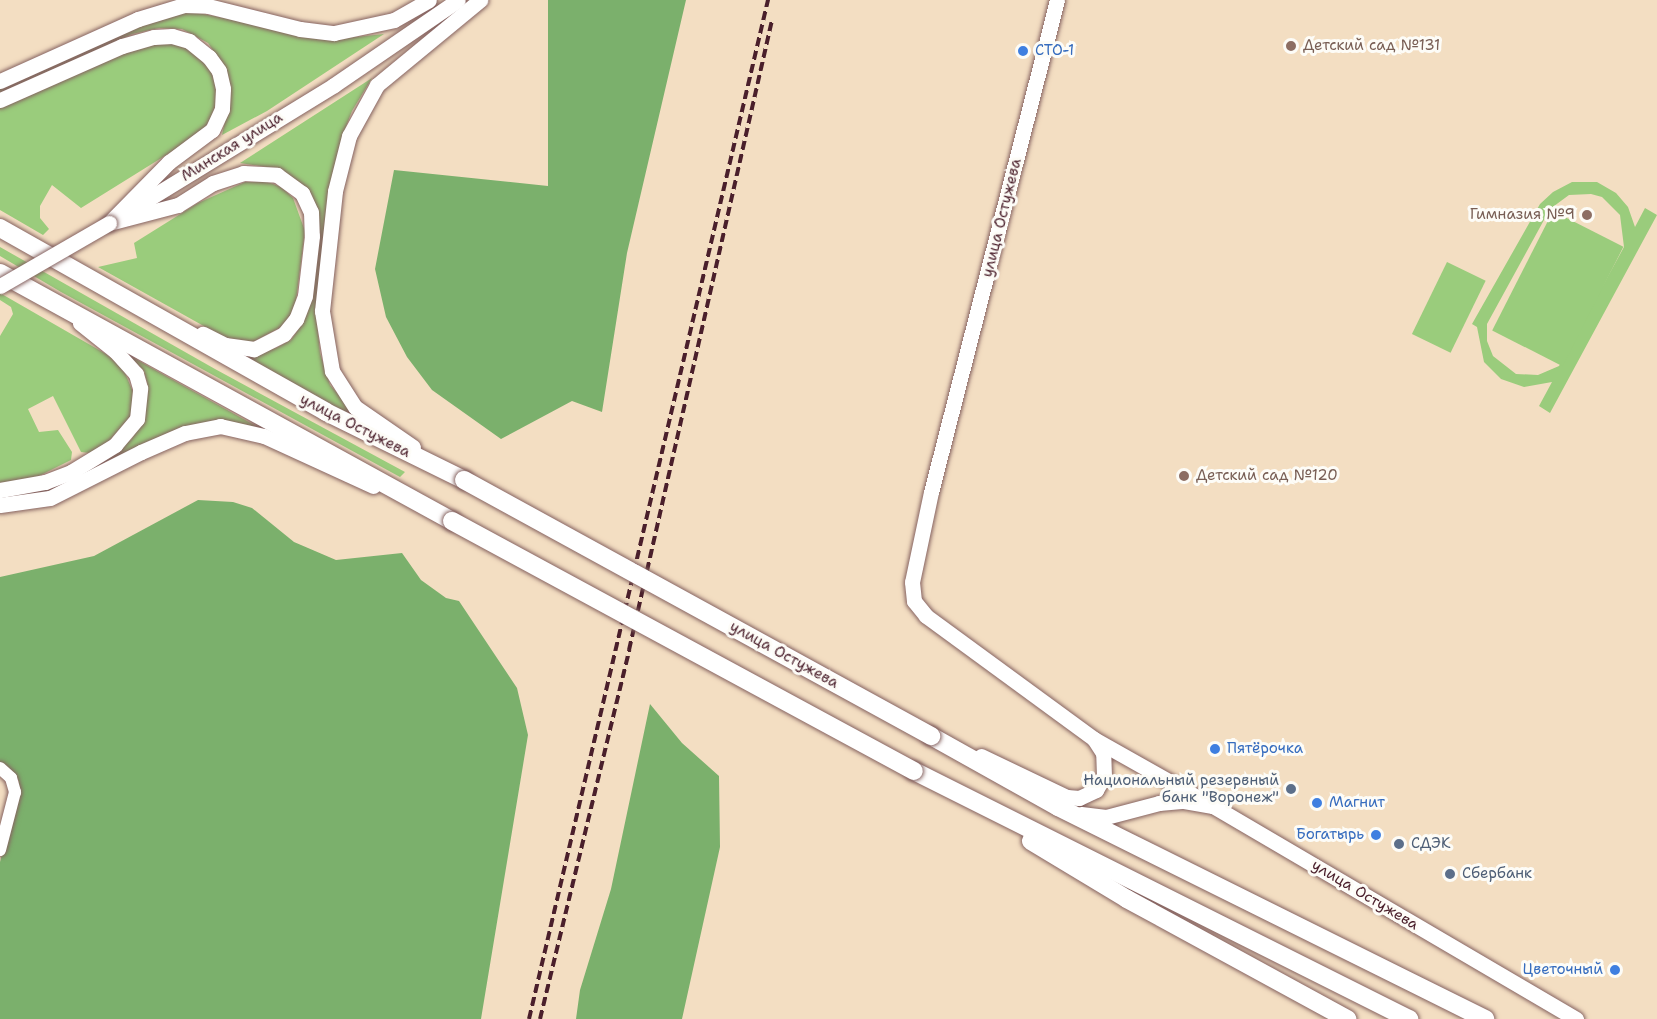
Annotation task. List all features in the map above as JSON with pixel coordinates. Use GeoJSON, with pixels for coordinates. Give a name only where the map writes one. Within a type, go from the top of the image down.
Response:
{"type":"FeatureCollection","features":[{"type":"Feature","properties":{"kind":"main road","name":"улица Остужева"},"geometry":{"type":"LineString","coordinates":[[0,228],[326,412],[464,480],[1058,807]]}},
{"type":"Feature","properties":{"kind":"main road"},"geometry":{"type":"LineString","coordinates":[[0,273],[914,771],[1409,1019]]}},
{"type":"Feature","properties":{"kind":"main road"},"geometry":{"type":"LineString","coordinates":[[914,771],[1127,899],[1347,1019]]}},
{"type":"Feature","properties":{"kind":"main road"},"geometry":{"type":"LineString","coordinates":[[1058,807],[1485,1019]]}},
{"type":"Feature","properties":{"kind":"street"},"geometry":{"type":"LineString","coordinates":[[0,81],[117,28],[177,7],[208,6],[300,29],[334,33],[377,26],[429,0]]}},
{"type":"Feature","properties":{"kind":"street","name":"Минская улица"},"geometry":{"type":"LineString","coordinates":[[0,286],[109,223],[334,85],[458,0]]}},
{"type":"Feature","properties":{"kind":"street"},"geometry":{"type":"LineString","coordinates":[[464,480],[379,425],[351,401],[332,371],[322,312],[335,191],[349,136],[363,105],[391,70],[480,0]]}},
{"type":"Feature","properties":{"kind":"street","name":"улица Остужева"},"geometry":{"type":"LineString","coordinates":[[1057,0],[932,492],[913,593],[926,616],[1094,739],[1213,806],[1576,1019]]}},
{"type":"Feature","properties":{"kind":"street"},"geometry":{"type":"LineString","coordinates":[[0,100],[122,46],[154,37],[172,36],[189,41],[209,57],[219,71],[223,89],[222,109],[212,130],[169,162],[109,223]]}},
{"type":"Feature","properties":{"kind":"street"},"geometry":{"type":"LineString","coordinates":[[97,283],[225,345],[247,349],[265,346],[284,334],[296,319],[305,296],[312,236],[310,212],[302,193],[277,174],[261,172],[228,177],[178,205],[109,223]]}},
{"type":"Feature","properties":{"kind":"street"},"geometry":{"type":"LineString","coordinates":[[0,221],[18,238]]}},
{"type":"Feature","properties":{"kind":"street"},"geometry":{"type":"LineString","coordinates":[[0,490],[45,482],[71,472],[115,445],[128,432],[138,411],[140,388],[128,362],[49,300]]}},
{"type":"Feature","properties":{"kind":"street"},"geometry":{"type":"LineString","coordinates":[[0,505],[50,498],[141,452],[186,433],[220,426],[264,436],[452,521]]}},
{"type":"Feature","properties":{"kind":"street"},"geometry":{"type":"LineString","coordinates":[[931,736],[1067,798],[1080,798],[1096,790],[1104,776],[1103,753],[1094,739]]}},
{"type":"Feature","properties":{"kind":"street"},"geometry":{"type":"LineString","coordinates":[[0,768],[11,778],[15,792],[0,850]]}},
{"type":"Feature","properties":{"kind":"street","name":"улица Остужева"},"geometry":{"type":"LineString","coordinates":[[1058,807],[1096,818],[1159,803],[1184,801],[1213,806]]}},
{"type":"Feature","properties":{"kind":"green space"},"geometry":{"type":"Polygon","coordinates":[[[548,0],[686,0],[627,253],[602,412],[572,401],[501,439],[432,390],[407,357],[386,317],[375,269],[394,170],[548,186],[548,0]]]}},
{"type":"Feature","properties":{"kind":"green space"},"geometry":{"type":"Polygon","coordinates":[[[187,11],[336,39],[384,34],[267,111],[222,135],[231,93],[223,65],[208,43],[182,29],[159,28],[132,34],[0,93],[0,89],[147,23],[187,11]]]}},
{"type":"Feature","properties":{"kind":"green space"},"geometry":{"type":"Polygon","coordinates":[[[175,43],[196,52],[213,72],[217,98],[212,118],[200,134],[81,208],[52,185],[40,206],[40,218],[49,229],[43,235],[0,210],[0,108],[142,45],[175,43]]]}},
{"type":"Feature","properties":{"kind":"green space"},"geometry":{"type":"Polygon","coordinates":[[[372,78],[352,111],[342,137],[317,319],[320,353],[330,385],[366,425],[243,356],[276,348],[291,340],[302,324],[310,297],[304,186],[280,169],[240,163],[372,78]]]}},
{"type":"Feature","properties":{"kind":"green space"},"geometry":{"type":"Polygon","coordinates":[[[265,181],[281,187],[293,198],[305,231],[295,308],[283,326],[251,343],[227,339],[98,267],[137,258],[134,243],[198,203],[245,182],[265,181]]]}},
{"type":"Feature","properties":{"kind":"green space"},"geometry":{"type":"Polygon","coordinates":[[[1572,182],[1597,182],[1616,193],[1628,207],[1635,227],[1645,208],[1657,215],[1550,413],[1539,406],[1552,382],[1524,387],[1501,379],[1484,362],[1477,327],[1472,324],[1540,204],[1553,192],[1572,182]],[[1591,194],[1569,195],[1550,209],[1487,324],[1487,341],[1493,356],[1516,374],[1538,375],[1559,366],[1624,247],[1620,215],[1602,197],[1591,194]]]}},
{"type":"Feature","properties":{"kind":"green space"},"geometry":{"type":"Polygon","coordinates":[[[1553,211],[1623,247],[1563,366],[1492,330],[1553,211]]]}},
{"type":"Feature","properties":{"kind":"green space"},"geometry":{"type":"Polygon","coordinates":[[[0,247],[215,369],[405,472],[400,477],[61,292],[0,256],[0,247]]]}},
{"type":"Feature","properties":{"kind":"green space"},"geometry":{"type":"Polygon","coordinates":[[[1447,262],[1486,281],[1451,353],[1412,334],[1447,262]]]}},
{"type":"Feature","properties":{"kind":"green space"},"geometry":{"type":"Polygon","coordinates":[[[0,293],[106,354],[123,368],[133,392],[131,416],[108,442],[90,453],[81,452],[53,396],[28,409],[39,432],[58,430],[72,452],[71,460],[33,479],[0,483],[0,336],[13,314],[11,307],[0,300],[0,293]]]}},
{"type":"Feature","properties":{"kind":"green space"},"geometry":{"type":"Polygon","coordinates":[[[130,356],[258,427],[229,422],[61,489],[0,500],[0,496],[52,489],[131,440],[143,420],[148,386],[144,371],[130,356]]]}},
{"type":"Feature","properties":{"kind":"green space"},"geometry":{"type":"Polygon","coordinates":[[[198,500],[233,502],[252,508],[294,542],[336,560],[402,553],[421,580],[446,598],[459,601],[517,688],[528,735],[481,1019],[0,1019],[0,862],[19,781],[0,762],[0,577],[94,556],[198,500]]]}},
{"type":"Feature","properties":{"kind":"green space"},"geometry":{"type":"Polygon","coordinates":[[[650,704],[682,743],[719,776],[720,847],[682,1019],[576,1019],[580,990],[611,889],[650,704]]]}},
{"type":"Feature","properties":{"kind":"railway"},"geometry":{"type":"LineString","coordinates":[[529,1019],[768,0]]}},
{"type":"Feature","properties":{"kind":"railway"},"geometry":{"type":"LineString","coordinates":[[540,1019],[629,650],[772,20]]}},
{"type":"Feature","properties":{"kind":"place","name":"Детский сад №131"},"geometry":{"type":"Point","coordinates":[1291,46]}},
{"type":"Feature","properties":{"kind":"place","name":"СТО-1"},"geometry":{"type":"Point","coordinates":[1023,51]}},
{"type":"Feature","properties":{"kind":"place","name":"Гимназия №9"},"geometry":{"type":"Point","coordinates":[1587,215]}},
{"type":"Feature","properties":{"kind":"place","name":"Детский сад №120"},"geometry":{"type":"Point","coordinates":[1184,476]}},
{"type":"Feature","properties":{"kind":"place","name":"Пятёрочка"},"geometry":{"type":"Point","coordinates":[1215,749]}},
{"type":"Feature","properties":{"kind":"place","name":"Национальный резервный банк \"Воронеж\""},"geometry":{"type":"Point","coordinates":[1291,789]}},
{"type":"Feature","properties":{"kind":"place","name":"Магнит"},"geometry":{"type":"Point","coordinates":[1317,803]}},
{"type":"Feature","properties":{"kind":"place","name":"Богатырь"},"geometry":{"type":"Point","coordinates":[1376,835]}},
{"type":"Feature","properties":{"kind":"place","name":"СДЭК"},"geometry":{"type":"Point","coordinates":[1399,844]}},
{"type":"Feature","properties":{"kind":"place","name":"Сбербанк"},"geometry":{"type":"Point","coordinates":[1450,874]}},
{"type":"Feature","properties":{"kind":"place","name":"Цветочный"},"geometry":{"type":"Point","coordinates":[1615,970]}}]}
